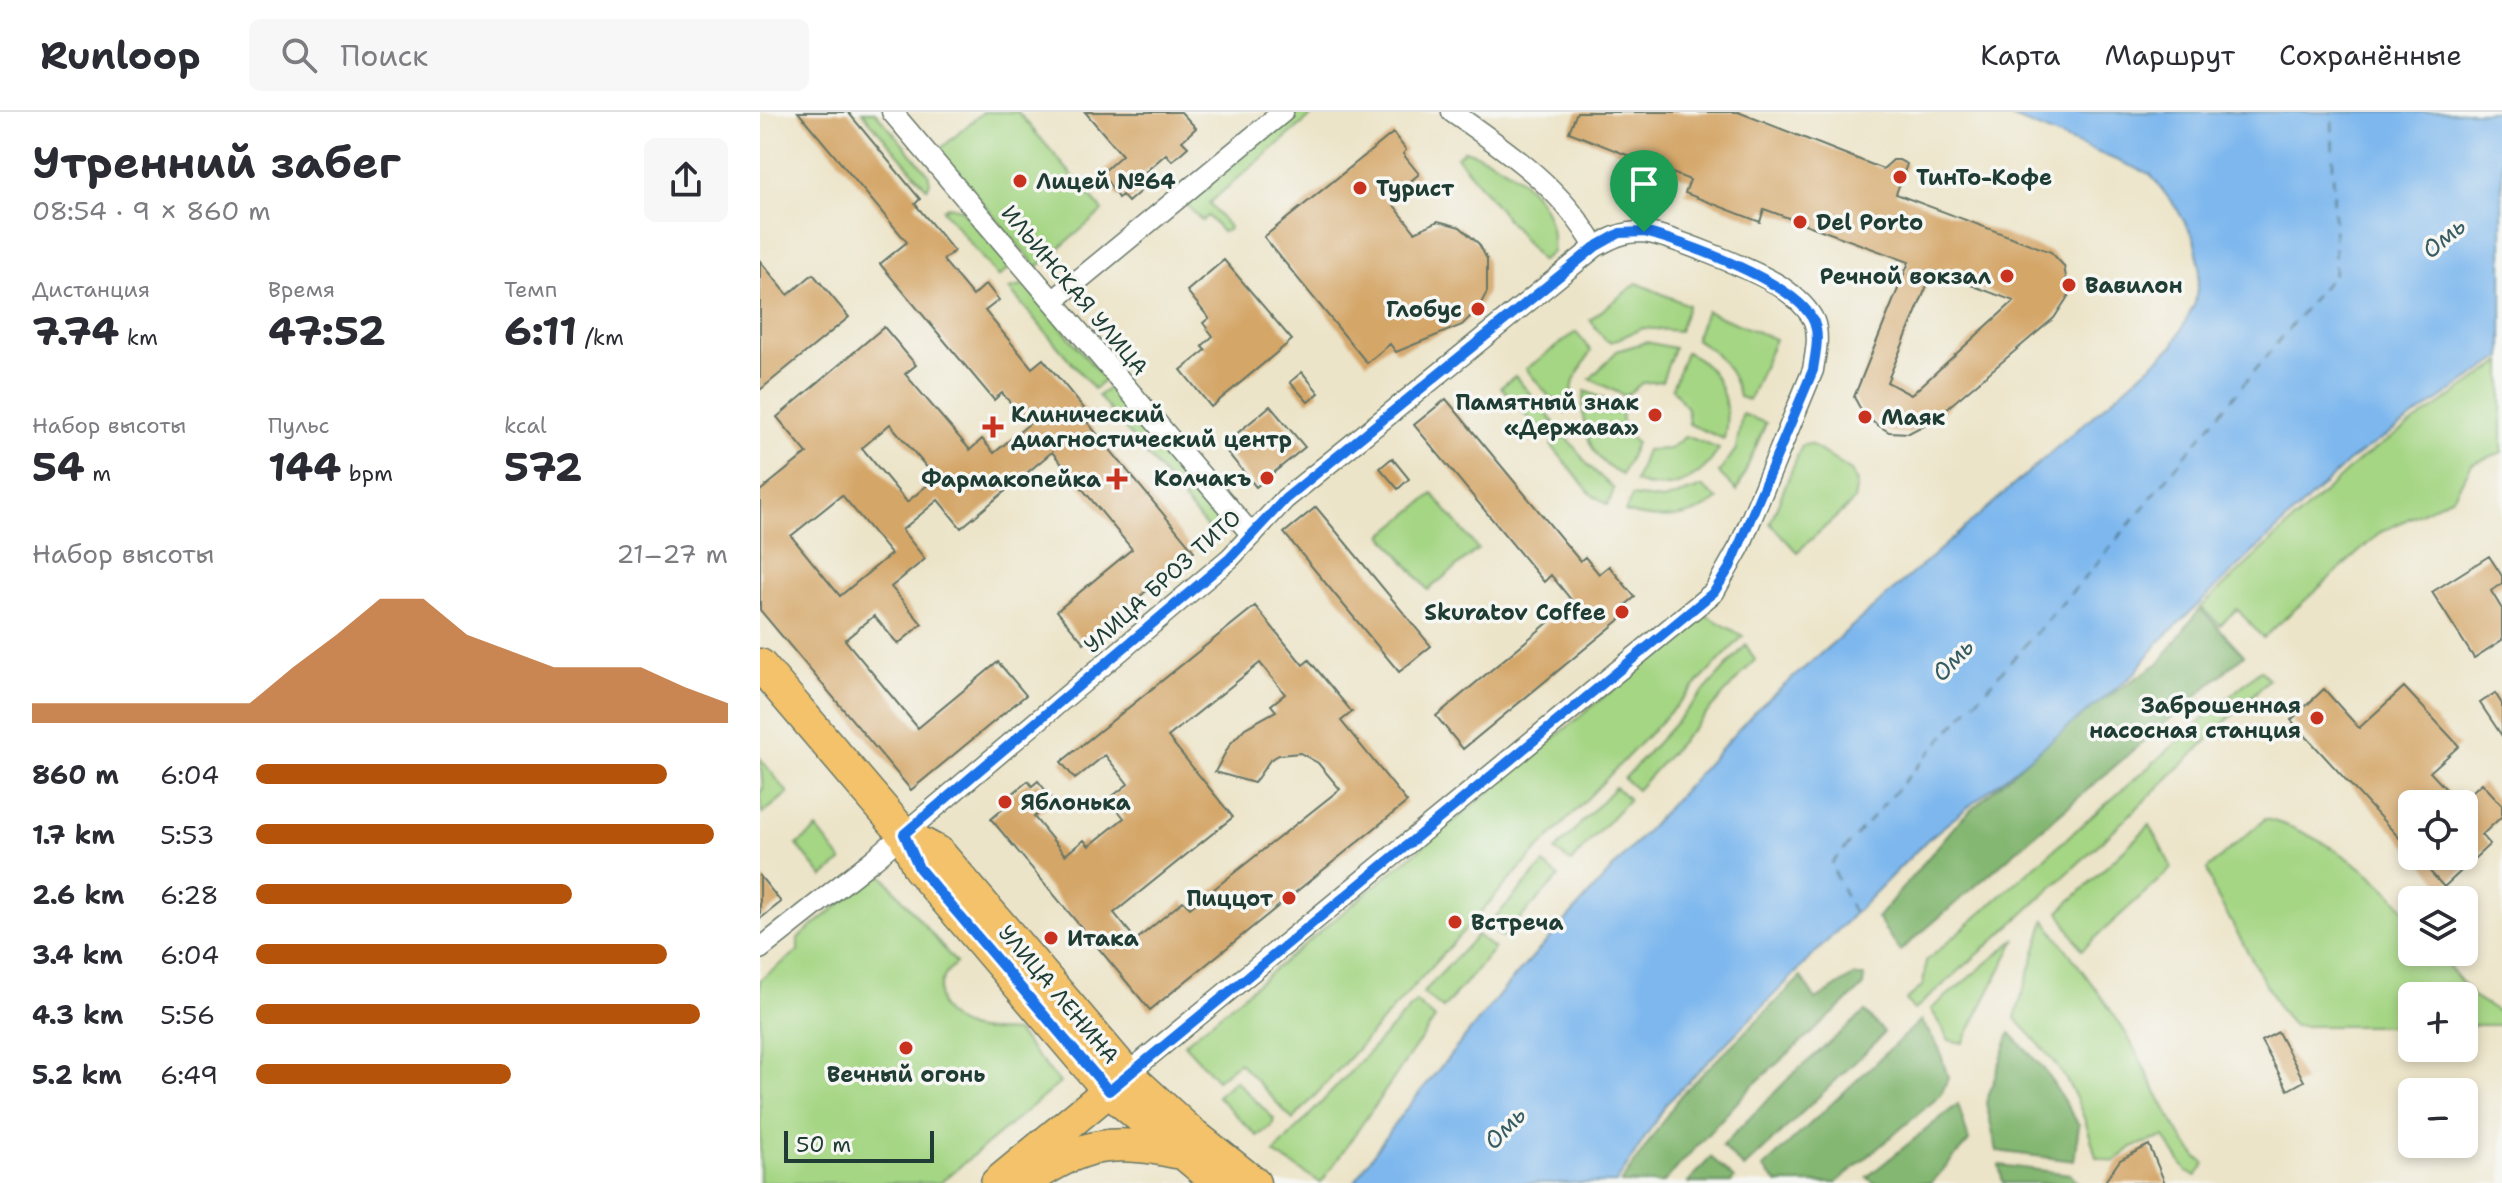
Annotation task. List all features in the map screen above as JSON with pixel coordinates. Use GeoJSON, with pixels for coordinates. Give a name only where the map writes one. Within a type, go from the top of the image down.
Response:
{"type":"FeatureCollection","features":[{"type":"Feature","properties":{"kind":"main road","name":"УЛИЦА ЛЕНИНА"},"geometry":{"type":"LineString","coordinates":[[760,665],[904,834],[919,868],[1118,1082],[1179,1153],[1219,1183]]}},
{"type":"Feature","properties":{"kind":"main road","name":"УЛИЦА ЛЕНИНА"},"geometry":{"type":"LineString","coordinates":[[1118,1082],[1180,1124],[1254,1183]]}},
{"type":"Feature","properties":{"kind":"main road"},"geometry":{"type":"LineString","coordinates":[[997,1183],[1118,1082]]}},
{"type":"Feature","properties":{"kind":"main road"},"geometry":{"type":"LineString","coordinates":[[1026,1183],[1060,1158],[1104,1145],[1141,1144],[1179,1153],[1188,1183]]}},
{"type":"Feature","properties":{"kind":"street","name":"ИЛЬИНСКАЯ УЛИЦА"},"geometry":{"type":"LineString","coordinates":[[892,112],[1252,535]]}},
{"type":"Feature","properties":{"kind":"street"},"geometry":{"type":"LineString","coordinates":[[1053,301],[1283,112]]}},
{"type":"Feature","properties":{"kind":"street"},"geometry":{"type":"LineString","coordinates":[[1452,112],[1540,177],[1565,202],[1595,247]]}},
{"type":"Feature","properties":{"kind":"street","name":"УЛИЦА БРОЗ ТИТО"},"geometry":{"type":"LineString","coordinates":[[760,949],[904,834],[1230,558],[1285,499],[1595,247],[1620,233],[1644,232],[1664,237],[1778,285],[1801,302],[1814,322],[1817,343],[1813,370],[1740,546],[1714,592],[1118,1082]]}},
{"type":"Feature","properties":{"kind":"green space"},"geometry":{"type":"Polygon","coordinates":[[[862,112],[875,112],[928,173],[930,182],[927,188],[862,112]]]}},
{"type":"Feature","properties":{"kind":"green space","name":"Лицей №64"},"geometry":{"type":"Polygon","coordinates":[[[983,112],[1018,112],[1103,211],[1037,267],[938,151],[983,112]]]}},
{"type":"Feature","properties":{"kind":"green space"},"geometry":{"type":"Polygon","coordinates":[[[1292,112],[1316,112],[1209,203],[1229,227],[1228,230],[1222,232],[1208,216],[1202,221],[1184,202],[1292,112]]]}},
{"type":"Feature","properties":{"kind":"green space"},"geometry":{"type":"Polygon","coordinates":[[[1465,150],[1514,175],[1539,200],[1552,232],[1552,252],[1541,261],[1457,157],[1465,150]]]}},
{"type":"Feature","properties":{"kind":"green space"},"geometry":{"type":"Polygon","coordinates":[[[949,206],[961,209],[1011,267],[998,277],[943,210],[949,206]]]}},
{"type":"Feature","properties":{"kind":"green space"},"geometry":{"type":"Polygon","coordinates":[[[1637,283],[1688,305],[1679,331],[1643,328],[1611,342],[1605,340],[1590,320],[1637,283]]]}},
{"type":"Feature","properties":{"kind":"green space"},"geometry":{"type":"Polygon","coordinates":[[[1026,285],[1105,380],[1094,389],[1009,289],[1026,285]]]}},
{"type":"Feature","properties":{"kind":"green space"},"geometry":{"type":"Polygon","coordinates":[[[1706,311],[1775,339],[1749,400],[1739,397],[1729,370],[1710,349],[1695,339],[1706,311]]]}},
{"type":"Feature","properties":{"kind":"green space"},"geometry":{"type":"Polygon","coordinates":[[[1576,332],[1591,351],[1574,380],[1568,412],[1563,413],[1526,369],[1576,332]]]}},
{"type":"Feature","properties":{"kind":"green space"},"geometry":{"type":"Polygon","coordinates":[[[1646,342],[1674,348],[1662,381],[1642,383],[1625,396],[1590,379],[1617,351],[1646,342]]]}},
{"type":"Feature","properties":{"kind":"green space"},"geometry":{"type":"Polygon","coordinates":[[[1686,352],[1707,367],[1721,388],[1726,413],[1724,439],[1689,424],[1687,408],[1672,388],[1686,352]]]}},
{"type":"Feature","properties":{"kind":"green space"},"geometry":{"type":"Polygon","coordinates":[[[2502,362],[2502,452],[2472,464],[2453,497],[2381,532],[2263,638],[2237,609],[2220,625],[2201,607],[2359,460],[2502,362]]]}},
{"type":"Feature","properties":{"kind":"green space"},"geometry":{"type":"Polygon","coordinates":[[[1515,376],[1554,422],[1541,432],[1501,387],[1515,376]]]}},
{"type":"Feature","properties":{"kind":"green space"},"geometry":{"type":"Polygon","coordinates":[[[1111,386],[1192,482],[1178,493],[1098,396],[1111,386]]]}},
{"type":"Feature","properties":{"kind":"green space"},"geometry":{"type":"Polygon","coordinates":[[[1585,391],[1621,406],[1622,427],[1636,443],[1622,475],[1602,461],[1589,440],[1583,416],[1585,391]]]}},
{"type":"Feature","properties":{"kind":"green space"},"geometry":{"type":"Polygon","coordinates":[[[1742,414],[1766,423],[1737,491],[1719,473],[1736,449],[1742,414]]]}},
{"type":"Feature","properties":{"kind":"green space"},"geometry":{"type":"Polygon","coordinates":[[[1566,436],[1588,465],[1614,489],[1608,505],[1590,493],[1551,445],[1566,436]]]}},
{"type":"Feature","properties":{"kind":"green space"},"geometry":{"type":"Polygon","coordinates":[[[1686,436],[1719,449],[1703,469],[1693,477],[1672,485],[1635,482],[1646,450],[1669,449],[1686,436]]]}},
{"type":"Feature","properties":{"kind":"green space"},"geometry":{"type":"Polygon","coordinates":[[[1810,444],[1851,471],[1857,483],[1854,501],[1797,552],[1770,523],[1802,445],[1810,444]]]}},
{"type":"Feature","properties":{"kind":"green space"},"geometry":{"type":"Polygon","coordinates":[[[1703,487],[1718,500],[1696,512],[1661,518],[1625,512],[1632,496],[1663,500],[1703,487]]]}},
{"type":"Feature","properties":{"kind":"green space"},"geometry":{"type":"Polygon","coordinates":[[[1197,488],[1223,518],[1209,530],[1183,500],[1197,488]]]}},
{"type":"Feature","properties":{"kind":"green space"},"geometry":{"type":"Polygon","coordinates":[[[1433,494],[1478,549],[1428,590],[1383,535],[1433,494]]]}},
{"type":"Feature","properties":{"kind":"green space"},"geometry":{"type":"Polygon","coordinates":[[[2200,608],[2244,655],[1900,951],[1877,918],[1960,820],[2068,723],[2160,662],[2200,608]]]}},
{"type":"Feature","properties":{"kind":"green space"},"geometry":{"type":"Polygon","coordinates":[[[1704,614],[1743,636],[1515,874],[1293,1120],[1239,1062],[1217,1080],[1184,1044],[1704,614]]]}},
{"type":"Feature","properties":{"kind":"green space"},"geometry":{"type":"Polygon","coordinates":[[[1746,645],[1755,660],[1637,790],[1624,779],[1746,645]]]}},
{"type":"Feature","properties":{"kind":"green space"},"geometry":{"type":"Polygon","coordinates":[[[2260,670],[2269,679],[2226,722],[2139,807],[1914,1010],[1906,1000],[1923,986],[1926,961],[2260,670]]]}},
{"type":"Feature","properties":{"kind":"green space"},"geometry":{"type":"Polygon","coordinates":[[[760,758],[788,793],[762,814],[760,792],[763,789],[760,758]]]}},
{"type":"Feature","properties":{"kind":"green space"},"geometry":{"type":"Polygon","coordinates":[[[1615,787],[1629,799],[1571,862],[1555,851],[1615,787]]]}},
{"type":"Feature","properties":{"kind":"green space"},"geometry":{"type":"Polygon","coordinates":[[[2265,819],[2304,833],[2368,873],[2398,902],[2398,966],[2448,966],[2462,982],[2398,982],[2398,1026],[2294,1026],[2280,1010],[2214,891],[2207,869],[2265,819]]]}},
{"type":"Feature","properties":{"kind":"green space"},"geometry":{"type":"Polygon","coordinates":[[[2150,825],[2172,868],[2082,950],[2059,912],[2150,825]]]}},
{"type":"Feature","properties":{"kind":"green space"},"geometry":{"type":"Polygon","coordinates":[[[817,829],[842,861],[823,877],[797,845],[817,829]]]}},
{"type":"Feature","properties":{"kind":"green space"},"geometry":{"type":"Polygon","coordinates":[[[1544,864],[1559,877],[1502,938],[1487,926],[1544,864]]]}},
{"type":"Feature","properties":{"kind":"green space"},"geometry":{"type":"Polygon","coordinates":[[[880,872],[956,963],[948,971],[940,989],[939,998],[947,1014],[971,1029],[1016,1032],[1060,1083],[940,1183],[760,1183],[760,980],[798,951],[798,938],[880,872]]]}},
{"type":"Feature","properties":{"kind":"green space"},"geometry":{"type":"Polygon","coordinates":[[[2045,920],[2116,1018],[2184,1141],[2205,1164],[2196,1176],[2187,1172],[2164,1137],[2132,1147],[2114,1162],[2096,1157],[2082,1113],[2067,1081],[2015,1018],[2045,920]]]}},
{"type":"Feature","properties":{"kind":"green space"},"geometry":{"type":"Polygon","coordinates":[[[1477,935],[1494,949],[1443,1009],[1423,993],[1477,935]]]}},
{"type":"Feature","properties":{"kind":"green space"},"geometry":{"type":"Polygon","coordinates":[[[2016,939],[1963,1043],[1949,1040],[1931,1009],[2016,939]]]}},
{"type":"Feature","properties":{"kind":"green space"},"geometry":{"type":"Polygon","coordinates":[[[1853,976],[1864,976],[1863,987],[1752,1086],[1663,1183],[1621,1183],[1680,1096],[1801,977],[1816,1000],[1853,976]]]}},
{"type":"Feature","properties":{"kind":"green space"},"geometry":{"type":"Polygon","coordinates":[[[2478,999],[2502,1014],[2502,1025],[2478,1025],[2478,999]]]}},
{"type":"Feature","properties":{"kind":"green space"},"geometry":{"type":"Polygon","coordinates":[[[1416,1002],[1435,1019],[1321,1183],[1274,1153],[1416,1002]]]}},
{"type":"Feature","properties":{"kind":"green space"},"geometry":{"type":"Polygon","coordinates":[[[1865,1012],[1884,1032],[1879,1039],[1744,1168],[1722,1146],[1793,1074],[1865,1012]]]}},
{"type":"Feature","properties":{"kind":"green space"},"geometry":{"type":"Polygon","coordinates":[[[1921,1020],[1939,1048],[1948,1078],[1941,1095],[1836,1183],[1778,1183],[1763,1168],[1921,1020]]]}},
{"type":"Feature","properties":{"kind":"green space"},"geometry":{"type":"Polygon","coordinates":[[[2010,1033],[2044,1069],[2079,1125],[2074,1161],[1997,1151],[1986,1103],[2010,1033]]]}},
{"type":"Feature","properties":{"kind":"green space"},"geometry":{"type":"Polygon","coordinates":[[[1235,1080],[1274,1119],[1272,1126],[1257,1136],[1217,1096],[1235,1080]]]}},
{"type":"Feature","properties":{"kind":"green space"},"geometry":{"type":"Polygon","coordinates":[[[1958,1104],[1969,1141],[1931,1183],[1874,1183],[1867,1177],[1958,1104]]]}},
{"type":"Feature","properties":{"kind":"green space"},"geometry":{"type":"Polygon","coordinates":[[[1711,1157],[1734,1179],[1731,1183],[1688,1183],[1711,1157]]]}},
{"type":"Feature","properties":{"kind":"green space"},"geometry":{"type":"Polygon","coordinates":[[[1999,1165],[2070,1174],[2078,1183],[2003,1183],[1999,1165]]]}},
{"type":"Feature","properties":{"kind":"water","name":"Омь"},"geometry":{"type":"Polygon","coordinates":[[[1999,112],[2502,112],[2502,357],[2349,461],[2159,642],[2134,674],[1927,840],[1667,1103],[1616,1183],[1354,1183],[1394,1124],[1510,982],[1756,710],[2173,346],[2195,303],[2200,267],[2194,238],[2177,209],[2150,174],[1999,112]]]}},
{"type":"Feature","properties":{"kind":"building"},"geometry":{"type":"Polygon","coordinates":[[[798,112],[848,112],[920,199],[915,204],[954,251],[943,260],[973,296],[986,284],[999,300],[985,311],[1032,368],[1043,359],[1092,418],[1087,422],[1194,551],[1084,643],[1057,611],[1132,549],[1052,452],[961,528],[938,500],[902,530],[925,559],[891,587],[922,624],[898,644],[874,616],[845,640],[918,728],[998,662],[1026,695],[911,790],[760,610],[760,491],[807,453],[777,417],[884,327],[916,365],[905,374],[970,450],[982,439],[994,453],[1029,424],[1002,393],[994,400],[880,264],[907,242],[798,112]],[[890,424],[862,448],[907,502],[936,478],[890,424]],[[842,495],[791,536],[840,596],[891,554],[842,495]]]}},
{"type":"Feature","properties":{"kind":"building"},"geometry":{"type":"Polygon","coordinates":[[[1085,112],[1181,112],[1196,128],[1182,141],[1188,147],[1172,161],[1166,154],[1136,180],[1144,188],[1128,202],[1122,195],[1118,198],[1102,173],[1122,155],[1085,112]]]}},
{"type":"Feature","properties":{"kind":"building","name":"Речной вокзал"},"geometry":{"type":"Polygon","coordinates":[[[1577,112],[1738,112],[1883,169],[1893,160],[1899,160],[1907,164],[1896,194],[2051,252],[2064,266],[2069,295],[2054,318],[1932,421],[1909,433],[1889,432],[1865,417],[1854,397],[1909,262],[1764,209],[1760,222],[1685,193],[1690,180],[1569,132],[1577,112]],[[1933,271],[1887,382],[1911,395],[2014,301],[1933,271]]]}},
{"type":"Feature","properties":{"kind":"building"},"geometry":{"type":"Polygon","coordinates":[[[1393,133],[1406,150],[1403,154],[1419,174],[1389,199],[1415,232],[1438,221],[1460,227],[1479,244],[1487,259],[1487,292],[1478,309],[1462,325],[1396,352],[1390,344],[1367,363],[1264,237],[1393,133]]]}},
{"type":"Feature","properties":{"kind":"building"},"geometry":{"type":"Polygon","coordinates":[[[1224,260],[1292,340],[1211,407],[1181,370],[1206,350],[1202,346],[1213,336],[1203,323],[1209,318],[1187,291],[1224,260]]]}},
{"type":"Feature","properties":{"kind":"building"},"geometry":{"type":"Polygon","coordinates":[[[760,261],[788,295],[813,274],[849,317],[760,390],[760,261]]]}},
{"type":"Feature","properties":{"kind":"building"},"geometry":{"type":"Polygon","coordinates":[[[1302,372],[1319,393],[1308,402],[1290,382],[1302,372]]]}},
{"type":"Feature","properties":{"kind":"building"},"geometry":{"type":"Polygon","coordinates":[[[1446,399],[1580,561],[1585,557],[1599,574],[1609,566],[1635,597],[1623,607],[1628,613],[1463,749],[1436,716],[1573,602],[1551,575],[1544,582],[1414,425],[1446,399]]]}},
{"type":"Feature","properties":{"kind":"building"},"geometry":{"type":"Polygon","coordinates":[[[1270,406],[1305,447],[1256,487],[1222,446],[1270,406]]]}},
{"type":"Feature","properties":{"kind":"building"},"geometry":{"type":"Polygon","coordinates":[[[1392,458],[1409,479],[1398,489],[1380,468],[1392,458]]]}},
{"type":"Feature","properties":{"kind":"building"},"geometry":{"type":"Polygon","coordinates":[[[1316,507],[1431,646],[1399,672],[1284,533],[1316,507]]]}},
{"type":"Feature","properties":{"kind":"building"},"geometry":{"type":"Polygon","coordinates":[[[2489,556],[2502,576],[2502,584],[2491,591],[2502,609],[2502,640],[2474,658],[2432,592],[2489,556]]]}},
{"type":"Feature","properties":{"kind":"building"},"geometry":{"type":"Polygon","coordinates":[[[1255,606],[1303,665],[1309,660],[1352,712],[1341,721],[1407,802],[1150,1010],[991,819],[1010,803],[1007,798],[1028,781],[1032,786],[1038,781],[1054,801],[1034,817],[1065,855],[1084,840],[1089,846],[1124,818],[1109,799],[1128,784],[1105,755],[1075,779],[1061,762],[1255,606]],[[1260,663],[1168,737],[1233,817],[1114,913],[1136,940],[1183,901],[1190,908],[1340,789],[1318,763],[1300,753],[1279,755],[1270,760],[1254,783],[1215,772],[1230,744],[1245,728],[1276,711],[1271,705],[1285,694],[1260,663]]]}},
{"type":"Feature","properties":{"kind":"building"},"geometry":{"type":"Polygon","coordinates":[[[2404,687],[2459,746],[2430,772],[2447,790],[2398,790],[2398,837],[2291,720],[2324,689],[2359,728],[2404,687]]]}},
{"type":"Feature","properties":{"kind":"building"},"geometry":{"type":"Polygon","coordinates":[[[2495,693],[2502,704],[2502,736],[2480,703],[2495,693]]]}},
{"type":"Feature","properties":{"kind":"building"},"geometry":{"type":"Polygon","coordinates":[[[2482,783],[2502,805],[2502,816],[2482,835],[2490,844],[2478,855],[2478,790],[2474,790],[2482,783]]]}},
{"type":"Feature","properties":{"kind":"building"},"geometry":{"type":"Polygon","coordinates":[[[2429,870],[2462,870],[2445,886],[2429,870]]]}},
{"type":"Feature","properties":{"kind":"building"},"geometry":{"type":"Polygon","coordinates":[[[760,876],[781,902],[760,919],[760,876]]]}},
{"type":"Feature","properties":{"kind":"building"},"geometry":{"type":"Polygon","coordinates":[[[2278,1032],[2304,1081],[2288,1090],[2261,1041],[2278,1032]]]}},
{"type":"Feature","properties":{"kind":"building"},"geometry":{"type":"Polygon","coordinates":[[[2149,1145],[2165,1183],[2104,1183],[2120,1160],[2149,1145]]]}},
{"type":"Feature","properties":{"kind":"ferry route"},"geometry":{"type":"LineString","coordinates":[[1853,913],[1831,864],[2097,564],[2335,272],[2332,112]]}},
{"type":"Feature","properties":{"kind":"place","name":"ТинТо-Кофе"},"geometry":{"type":"Point","coordinates":[1900,177]}},
{"type":"Feature","properties":{"kind":"place","name":"Лицей №64"},"geometry":{"type":"Point","coordinates":[1020,181]}},
{"type":"Feature","properties":{"kind":"place","name":"Турист"},"geometry":{"type":"Point","coordinates":[1360,188]}},
{"type":"Feature","properties":{"kind":"place","name":"Del Porto"},"geometry":{"type":"Point","coordinates":[1800,222]}},
{"type":"Feature","properties":{"kind":"place","name":"Речной вокзал"},"geometry":{"type":"Point","coordinates":[2007,276]}},
{"type":"Feature","properties":{"kind":"place","name":"Вавилон"},"geometry":{"type":"Point","coordinates":[2069,285]}},
{"type":"Feature","properties":{"kind":"place","name":"Глобус"},"geometry":{"type":"Point","coordinates":[1478,309]}},
{"type":"Feature","properties":{"kind":"place","name":"Памятный знак «Держава»"},"geometry":{"type":"Point","coordinates":[1655,415]}},
{"type":"Feature","properties":{"kind":"place","name":"Маяк"},"geometry":{"type":"Point","coordinates":[1865,417]}},
{"type":"Feature","properties":{"kind":"place","name":"Клинический диагностический центр"},"geometry":{"type":"Point","coordinates":[993,427]}},
{"type":"Feature","properties":{"kind":"place","name":"Колчакъ"},"geometry":{"type":"Point","coordinates":[1267,478]}},
{"type":"Feature","properties":{"kind":"place","name":"Фармакопейка"},"geometry":{"type":"Point","coordinates":[1117,479]}},
{"type":"Feature","properties":{"kind":"place","name":"Skuratov Coffee"},"geometry":{"type":"Point","coordinates":[1622,612]}},
{"type":"Feature","properties":{"kind":"place","name":"Заброшенная насосная станция"},"geometry":{"type":"Point","coordinates":[2317,718]}},
{"type":"Feature","properties":{"kind":"place","name":"Яблонька"},"geometry":{"type":"Point","coordinates":[1005,802]}},
{"type":"Feature","properties":{"kind":"place","name":"Пиццот"},"geometry":{"type":"Point","coordinates":[1289,898]}},
{"type":"Feature","properties":{"kind":"place","name":"Встреча"},"geometry":{"type":"Point","coordinates":[1455,922]}},
{"type":"Feature","properties":{"kind":"place","name":"Итака"},"geometry":{"type":"Point","coordinates":[1051,938]}},
{"type":"Feature","properties":{"kind":"place","name":"Вечный огонь"},"geometry":{"type":"Point","coordinates":[906,1048]}},
{"type":"Feature","properties":{"kind":"route"},"geometry":{"type":"LineString","coordinates":[[1644,232],[1664,237],[1778,285],[1801,302],[1814,322],[1817,343],[1813,370],[1730,567],[1714,592],[1481,780],[1109,1091],[919,868],[904,834],[1230,558],[1285,499],[1595,247],[1620,233],[1644,232]]}}]}
